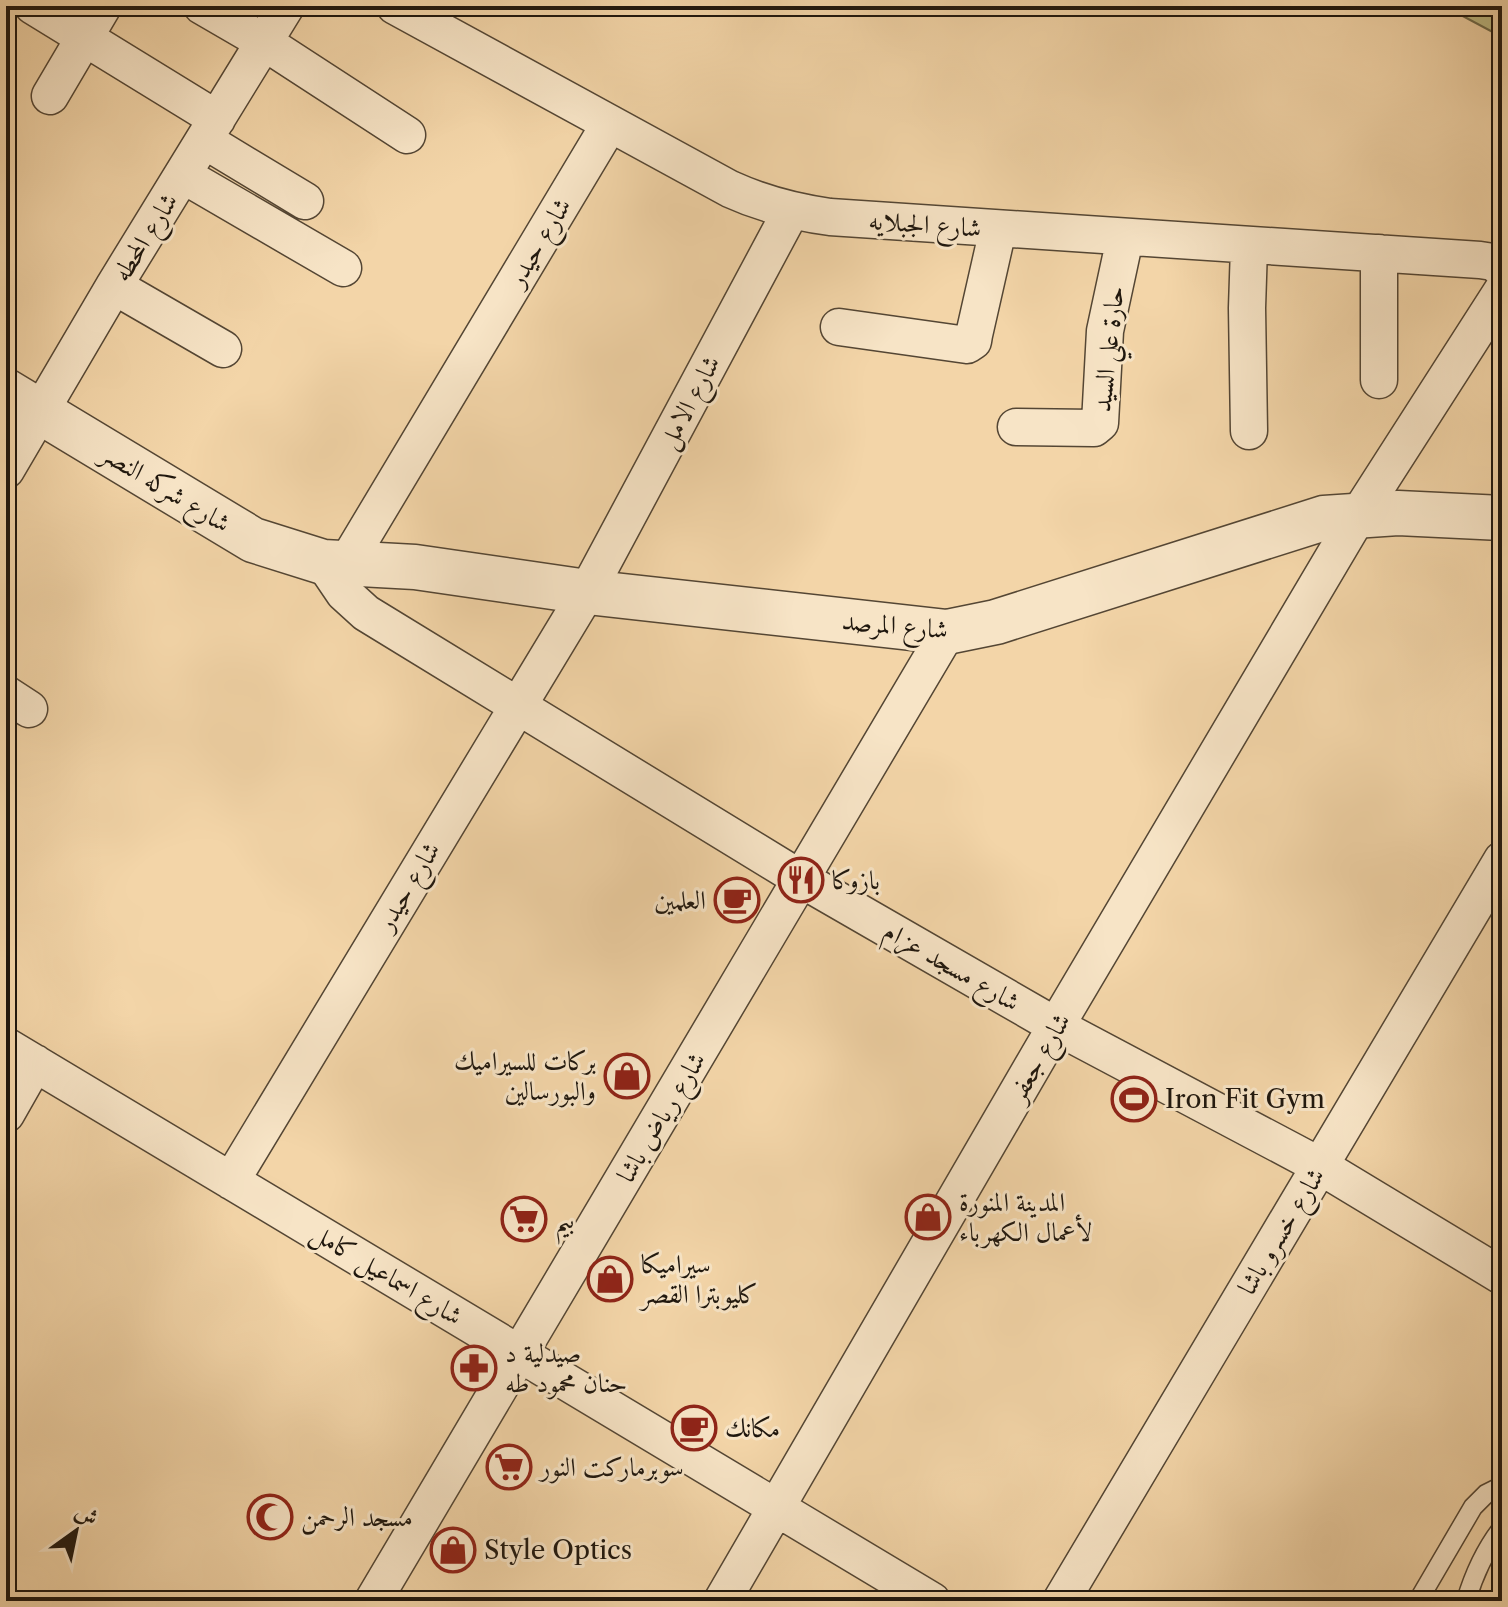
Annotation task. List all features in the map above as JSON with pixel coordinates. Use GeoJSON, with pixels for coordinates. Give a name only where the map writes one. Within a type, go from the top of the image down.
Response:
{"type":"FeatureCollection","features":[{"type":"Feature","properties":{"kind":"street"},"geometry":{"type":"LineString","coordinates":[[33,6],[85,37],[305,201]]}},
{"type":"Feature","properties":{"kind":"street"},"geometry":{"type":"LineString","coordinates":[[50,96],[103,6]]}},
{"type":"Feature","properties":{"kind":"street"},"geometry":{"type":"LineString","coordinates":[[202,6],[264,42],[407,135]]}},
{"type":"Feature","properties":{"kind":"street","name":"شارع المحطه"},"geometry":{"type":"LineString","coordinates":[[17,427],[114,286],[286,6]]}},
{"type":"Feature","properties":{"kind":"street","name":"شارع الجبلايه"},"geometry":{"type":"LineString","coordinates":[[395,6],[730,189],[763,204],[791,211],[830,217],[1249,247],[1480,260],[1493,262],[1502,269]]}},
{"type":"Feature","properties":{"kind":"street","name":"شارع حيدر"},"geometry":{"type":"LineString","coordinates":[[335,563],[609,125]]}},
{"type":"Feature","properties":{"kind":"street"},"geometry":{"type":"LineString","coordinates":[[183,175],[343,268]]}},
{"type":"Feature","properties":{"kind":"street","name":"شارع الامل"},"geometry":{"type":"LineString","coordinates":[[587,592],[791,211]]}},
{"type":"Feature","properties":{"kind":"street"},"geometry":{"type":"LineString","coordinates":[[839,327],[967,345],[973,341],[998,229]]}},
{"type":"Feature","properties":{"kind":"street","name":"حارة علي السيد"},"geometry":{"type":"LineString","coordinates":[[1016,427],[1094,428],[1100,423],[1105,331],[1125,238]]}},
{"type":"Feature","properties":{"kind":"street"},"geometry":{"type":"LineString","coordinates":[[1249,247],[1249,431]]}},
{"type":"Feature","properties":{"kind":"street"},"geometry":{"type":"LineString","coordinates":[[1379,253],[1379,380]]}},
{"type":"Feature","properties":{"kind":"street"},"geometry":{"type":"LineString","coordinates":[[114,286],[223,349]]}},
{"type":"Feature","properties":{"kind":"street","name":"شارع جعفر"},"geometry":{"type":"LineString","coordinates":[[722,1601],[1056,1026],[1359,514],[1502,291]]}},
{"type":"Feature","properties":{"kind":"street","name":"شارع شركه النصر"},"geometry":{"type":"LineString","coordinates":[[17,427],[189,534],[208,540],[253,540],[335,563]]}},
{"type":"Feature","properties":{"kind":"street","name":"شارع المرصد"},"geometry":{"type":"LineString","coordinates":[[335,563],[415,567],[587,592],[947,632],[996,622],[1324,518],[1398,513],[1502,518]]}},
{"type":"Feature","properties":{"kind":"street","name":"شارع مسجد عزام"},"geometry":{"type":"LineString","coordinates":[[335,563],[344,593],[366,613],[516,706],[801,879],[1056,1026],[1320,1166],[1502,1276]]}},
{"type":"Feature","properties":{"kind":"street","name":"شارع حيدر"},"geometry":{"type":"LineString","coordinates":[[231,1181],[587,592]]}},
{"type":"Feature","properties":{"kind":"street","name":"شارع رياض باشا"},"geometry":{"type":"LineString","coordinates":[[373,1601],[947,632]]}},
{"type":"Feature","properties":{"kind":"street","name":"شارع خسرو باشا"},"geometry":{"type":"LineString","coordinates":[[1061,1601],[1502,860]]}},
{"type":"Feature","properties":{"kind":"street"},"geometry":{"type":"LineString","coordinates":[[6,1114],[21,1055]]}},
{"type":"Feature","properties":{"kind":"street","name":"شارع اسماعيل كامل"},"geometry":{"type":"LineString","coordinates":[[21,1055],[932,1601]]}},
{"type":"Feature","properties":{"kind":"lane"},"geometry":{"type":"LineString","coordinates":[[1418,1601],[1473,1507],[1486,1494],[1502,1486]]}},
{"type":"Feature","properties":{"kind":"lane"},"geometry":{"type":"LineString","coordinates":[[1466,1601],[1472,1580],[1489,1545],[1502,1528]]}},
{"type":"Feature","properties":{"kind":"shaded area"},"geometry":{"type":"Polygon","coordinates":[[[1444,6],[1502,6],[1502,37],[1444,6]]]}},
{"type":"Feature","properties":{"kind":"place","name":"بازوكا"},"geometry":{"type":"Point","coordinates":[801,880]}},
{"type":"Feature","properties":{"kind":"place","name":"العلمين"},"geometry":{"type":"Point","coordinates":[737,900]}},
{"type":"Feature","properties":{"kind":"place","name":"بركات للسيراميك والبورسالين"},"geometry":{"type":"Point","coordinates":[627,1076]}},
{"type":"Feature","properties":{"kind":"place","name":"Iron Fit Gym"},"geometry":{"type":"Point","coordinates":[1134,1099]}},
{"type":"Feature","properties":{"kind":"place","name":"المدينة المنورة لأعمال الكهرباء"},"geometry":{"type":"Point","coordinates":[928,1217]}},
{"type":"Feature","properties":{"kind":"place","name":"بيم"},"geometry":{"type":"Point","coordinates":[524,1219]}},
{"type":"Feature","properties":{"kind":"place","name":"سيراميكا كليوبترا القصر"},"geometry":{"type":"Point","coordinates":[610,1279]}},
{"type":"Feature","properties":{"kind":"place","name":"صيدلية د حنان محمود طه"},"geometry":{"type":"Point","coordinates":[474,1368]}},
{"type":"Feature","properties":{"kind":"place","name":"مكانك"},"geometry":{"type":"Point","coordinates":[694,1428]}},
{"type":"Feature","properties":{"kind":"place","name":"سوبرماركت النور"},"geometry":{"type":"Point","coordinates":[509,1467]}},
{"type":"Feature","properties":{"kind":"place","name":"مسجد الرحمن"},"geometry":{"type":"Point","coordinates":[270,1517]}},
{"type":"Feature","properties":{"kind":"place","name":"Style Optics"},"geometry":{"type":"Point","coordinates":[453,1550]}}]}
